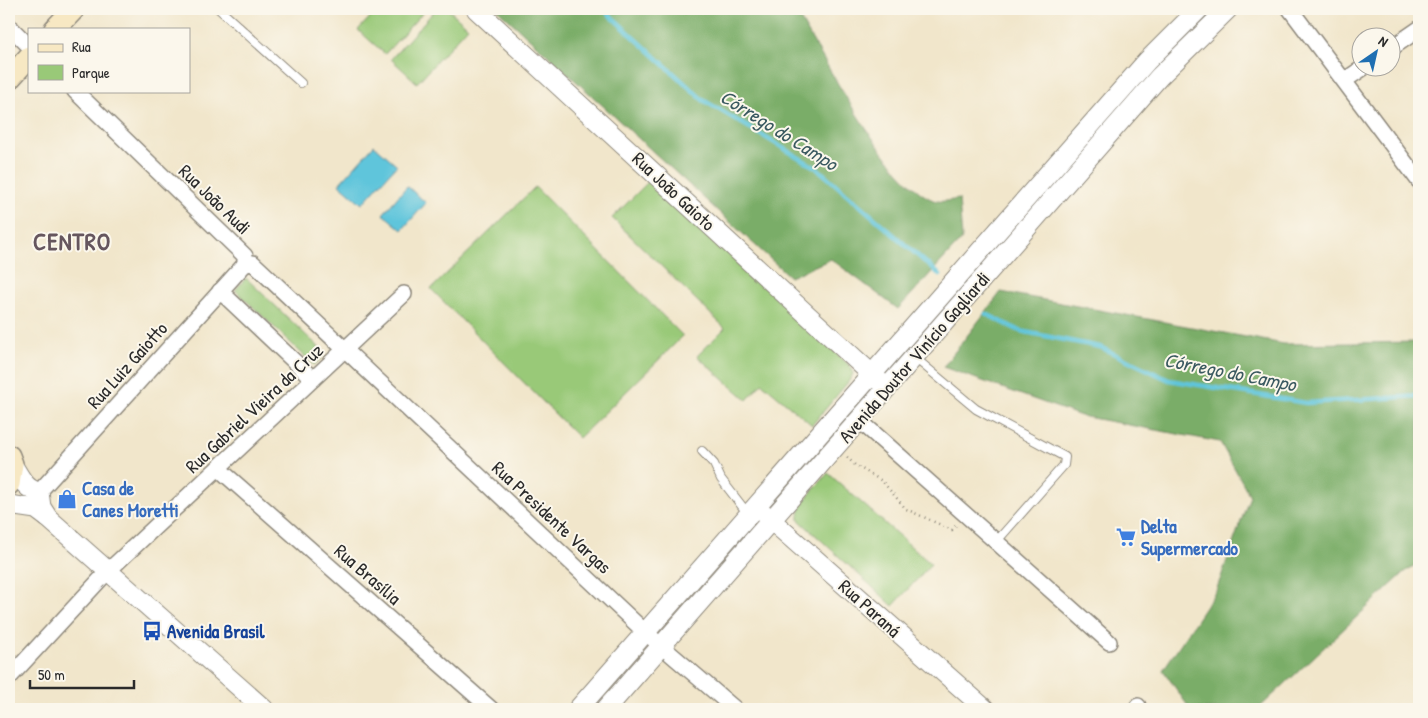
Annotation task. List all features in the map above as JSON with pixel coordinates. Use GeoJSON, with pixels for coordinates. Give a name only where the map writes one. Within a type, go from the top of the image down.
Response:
{"type":"FeatureCollection","features":[{"type":"Feature","properties":{"kind":"main road"},"geometry":{"type":"LineString","coordinates":[[56,28],[74,9]]}},
{"type":"Feature","properties":{"kind":"main road"},"geometry":{"type":"LineString","coordinates":[[9,79],[28,58]]}},
{"type":"Feature","properties":{"kind":"street","name":"Rua João Gaioto"},"geometry":{"type":"LineString","coordinates":[[476,9],[872,373]]}},
{"type":"Feature","properties":{"kind":"street","name":"Avenida Doutor Vinício Gagliardi"},"geometry":{"type":"LineString","coordinates":[[578,709],[1146,61],[1198,9]]}},
{"type":"Feature","properties":{"kind":"street","name":"Avenida Doutor Vinício Gagliardi"},"geometry":{"type":"LineString","coordinates":[[606,709],[1159,77],[1228,9]]}},
{"type":"Feature","properties":{"kind":"street"},"geometry":{"type":"LineString","coordinates":[[1290,9],[1419,181]]}},
{"type":"Feature","properties":{"kind":"street"},"geometry":{"type":"LineString","coordinates":[[9,26],[28,45]]}},
{"type":"Feature","properties":{"kind":"street"},"geometry":{"type":"LineString","coordinates":[[1400,42],[1419,29]]}},
{"type":"Feature","properties":{"kind":"street"},"geometry":{"type":"LineString","coordinates":[[1345,80],[1350,77]]}},
{"type":"Feature","properties":{"kind":"street","name":"Rua João Audi"},"geometry":{"type":"LineString","coordinates":[[76,92],[245,256],[245,264],[253,263],[344,350]]}},
{"type":"Feature","properties":{"kind":"street"},"geometry":{"type":"LineString","coordinates":[[1059,160],[1075,173]]}},
{"type":"Feature","properties":{"kind":"street","name":"Rua Luiz Gaiotto"},"geometry":{"type":"LineString","coordinates":[[39,492],[245,264]]}},
{"type":"Feature","properties":{"kind":"street"},"geometry":{"type":"LineString","coordinates":[[220,291],[313,379]]}},
{"type":"Feature","properties":{"kind":"street","name":"Rua Gabriel Vieira da Cruz"},"geometry":{"type":"LineString","coordinates":[[9,678],[108,571],[404,294]]}},
{"type":"Feature","properties":{"kind":"street","name":"Rua Presidente Vargas"},"geometry":{"type":"LineString","coordinates":[[344,350],[645,632],[735,709]]}},
{"type":"Feature","properties":{"kind":"street"},"geometry":{"type":"LineString","coordinates":[[872,373],[878,378],[880,396]]}},
{"type":"Feature","properties":{"kind":"street"},"geometry":{"type":"LineString","coordinates":[[850,397],[850,406],[853,414],[859,420],[1108,642]]}},
{"type":"Feature","properties":{"kind":"street"},"geometry":{"type":"LineString","coordinates":[[10,468],[32,491],[39,492],[41,507],[48,518]]}},
{"type":"Feature","properties":{"kind":"street","name":"Rua Brasília"},"geometry":{"type":"LineString","coordinates":[[218,468],[491,709]]}},
{"type":"Feature","properties":{"kind":"street"},"geometry":{"type":"LineString","coordinates":[[9,505],[36,509],[48,518],[264,709]]}},
{"type":"Feature","properties":{"kind":"street","name":"Rua Paraná"},"geometry":{"type":"LineString","coordinates":[[751,510],[771,520],[985,709]]}},
{"type":"Feature","properties":{"kind":"lane"},"geometry":{"type":"LineString","coordinates":[[220,9],[301,83]]}},
{"type":"Feature","properties":{"kind":"lane"},"geometry":{"type":"LineString","coordinates":[[914,357],[976,409],[1065,457],[1064,465],[996,542]]}},
{"type":"Feature","properties":{"kind":"lane"},"geometry":{"type":"LineString","coordinates":[[702,451],[714,464],[721,479],[751,510]]}},
{"type":"Feature","properties":{"kind":"path"},"geometry":{"type":"LineString","coordinates":[[837,446],[855,466],[882,481],[901,504],[912,513],[952,530],[965,514]]}},
{"type":"Feature","properties":{"kind":"green space"},"geometry":{"type":"Polygon","coordinates":[[[378,9],[426,9],[385,54],[358,30],[378,9]]]}},
{"type":"Feature","properties":{"kind":"green space"},"geometry":{"type":"Polygon","coordinates":[[[436,9],[448,9],[468,27],[417,83],[391,59],[436,9]]]}},
{"type":"Feature","properties":{"kind":"green space"},"geometry":{"type":"Polygon","coordinates":[[[497,9],[794,9],[857,114],[876,143],[896,168],[915,188],[933,200],[959,199],[962,239],[898,309],[831,259],[790,277],[497,9]]]}},
{"type":"Feature","properties":{"kind":"green space"},"geometry":{"type":"Polygon","coordinates":[[[650,180],[851,367],[853,374],[849,381],[812,425],[762,383],[747,400],[697,356],[725,328],[612,218],[650,180]]]}},
{"type":"Feature","properties":{"kind":"green space"},"geometry":{"type":"Polygon","coordinates":[[[535,187],[683,336],[579,438],[431,289],[535,187]]]}},
{"type":"Feature","properties":{"kind":"green space"},"geometry":{"type":"Polygon","coordinates":[[[246,278],[326,354],[314,365],[235,290],[246,278]]]}},
{"type":"Feature","properties":{"kind":"green space"},"geometry":{"type":"Polygon","coordinates":[[[1001,292],[1284,344],[1419,342],[1419,562],[1405,572],[1258,709],[1190,709],[1163,670],[1216,591],[1250,496],[1220,442],[1081,416],[943,367],[1001,292]]]}},
{"type":"Feature","properties":{"kind":"green space"},"geometry":{"type":"Polygon","coordinates":[[[828,473],[931,564],[893,606],[799,520],[801,507],[828,473]]]}},
{"type":"Feature","properties":{"kind":"water"},"geometry":{"type":"Polygon","coordinates":[[[374,145],[397,165],[362,204],[339,184],[374,145]]]}},
{"type":"Feature","properties":{"kind":"water"},"geometry":{"type":"Polygon","coordinates":[[[407,186],[426,203],[402,230],[383,214],[407,186]]]}},
{"type":"Feature","properties":{"kind":"waterway","name":"Córrego do Campo"},"geometry":{"type":"LineString","coordinates":[[603,9],[703,100],[818,169],[940,275]]}},
{"type":"Feature","properties":{"kind":"waterway","name":"Córrego do Campo"},"geometry":{"type":"LineString","coordinates":[[986,314],[1020,331],[1100,347],[1169,380],[1306,403],[1419,396]]}},
{"type":"Feature","properties":{"kind":"place","name":"Casa de Canes Moretti"},"geometry":{"type":"Point","coordinates":[67,499]}},
{"type":"Feature","properties":{"kind":"place","name":"Delta Supermercado"},"geometry":{"type":"Point","coordinates":[1126,537]}},
{"type":"Feature","properties":{"kind":"place","name":"Avenida Brasil"},"geometry":{"type":"Point","coordinates":[152,631]}},
{"type":"Feature","properties":{"kind":"district","name":"CENTRO"},"geometry":{"type":"Point","coordinates":[72,242]}}]}
